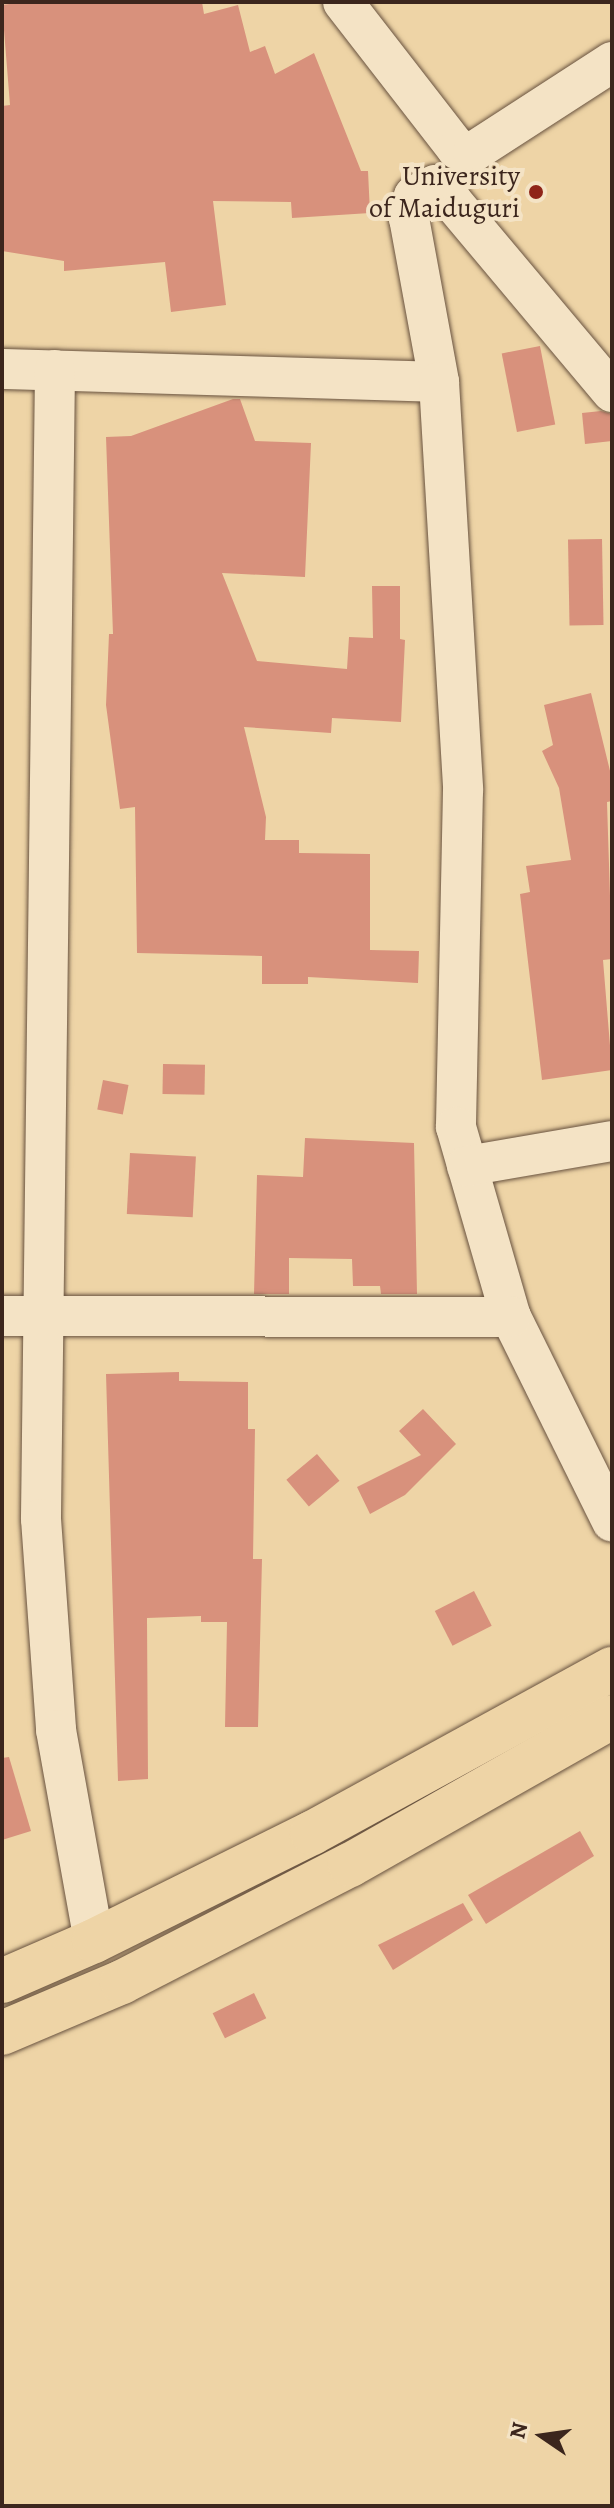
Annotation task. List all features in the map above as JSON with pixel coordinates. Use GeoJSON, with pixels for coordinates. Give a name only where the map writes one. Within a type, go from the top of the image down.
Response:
{"type":"FeatureCollection","features":[{"type":"Feature","properties":{"kind":"highway"},"geometry":{"type":"LineString","coordinates":[[2,1981],[94,1941],[221,1878],[612,1669]]}},
{"type":"Feature","properties":{"kind":"highway"},"geometry":{"type":"LineString","coordinates":[[2,2033],[122,1982],[241,1921],[612,1717]]}},
{"type":"Feature","properties":{"kind":"highway"},"geometry":{"type":"LineString","coordinates":[[221,1878],[241,1921]]}},
{"type":"Feature","properties":{"kind":"street"},"geometry":{"type":"LineString","coordinates":[[343,2],[457,149],[473,152],[612,62]]}},
{"type":"Feature","properties":{"kind":"street"},"geometry":{"type":"LineString","coordinates":[[612,392],[435,185],[414,196],[409,218],[439,382],[463,790],[456,1127],[511,1317],[612,1521]]}},
{"type":"Feature","properties":{"kind":"street"},"geometry":{"type":"LineString","coordinates":[[2,369],[439,382]]}},
{"type":"Feature","properties":{"kind":"street"},"geometry":{"type":"LineString","coordinates":[[55,370],[47,1315],[41,1519],[55,1715],[94,1941]]}},
{"type":"Feature","properties":{"kind":"street"},"geometry":{"type":"LineString","coordinates":[[467,1166],[612,1141]]}},
{"type":"Feature","properties":{"kind":"street"},"geometry":{"type":"LineString","coordinates":[[2,1316],[511,1317]]}},
{"type":"Feature","properties":{"kind":"building"},"geometry":{"type":"Polygon","coordinates":[[[24,2],[202,2],[204,14],[238,5],[250,52],[265,46],[275,74],[314,53],[361,171],[368,171],[370,213],[292,218],[291,202],[213,201],[226,305],[171,312],[165,262],[64,271],[64,261],[2,251],[2,106],[10,105],[2,5],[24,2]]]}},
{"type":"Feature","properties":{"kind":"building"},"geometry":{"type":"Polygon","coordinates":[[[540,346],[555,425],[517,432],[502,353],[540,346]]]}},
{"type":"Feature","properties":{"kind":"building"},"geometry":{"type":"Polygon","coordinates":[[[240,399],[255,441],[311,443],[305,577],[222,573],[257,661],[347,669],[349,637],[373,638],[372,586],[400,586],[400,639],[405,640],[401,722],[332,718],[331,733],[244,727],[266,817],[265,840],[299,840],[299,853],[370,854],[370,950],[419,951],[418,983],[308,977],[308,984],[262,984],[262,956],[137,953],[135,807],[120,809],[106,705],[109,634],[113,634],[106,437],[131,436],[240,399]]]}},
{"type":"Feature","properties":{"kind":"building"},"geometry":{"type":"Polygon","coordinates":[[[601,411],[612,414],[612,441],[585,444],[582,413],[601,411]]]}},
{"type":"Feature","properties":{"kind":"building"},"geometry":{"type":"Polygon","coordinates":[[[602,539],[604,625],[570,626],[568,540],[602,539]]]}},
{"type":"Feature","properties":{"kind":"building"},"geometry":{"type":"Polygon","coordinates":[[[591,693],[612,779],[612,801],[607,802],[612,959],[603,960],[612,1070],[542,1080],[520,894],[530,892],[526,866],[571,860],[559,788],[542,751],[553,745],[544,705],[591,693]]]}},
{"type":"Feature","properties":{"kind":"building"},"geometry":{"type":"Polygon","coordinates":[[[163,1064],[205,1065],[204,1095],[162,1094],[163,1064]]]}},
{"type":"Feature","properties":{"kind":"building"},"geometry":{"type":"Polygon","coordinates":[[[103,1080],[129,1085],[123,1114],[97,1109],[103,1080]]]}},
{"type":"Feature","properties":{"kind":"building"},"geometry":{"type":"Polygon","coordinates":[[[305,1138],[414,1143],[417,1294],[381,1294],[380,1286],[353,1286],[352,1259],[289,1258],[289,1294],[254,1294],[257,1175],[303,1177],[305,1138]]]}},
{"type":"Feature","properties":{"kind":"building"},"geometry":{"type":"Polygon","coordinates":[[[130,1153],[196,1156],[193,1217],[127,1214],[130,1153]]]}},
{"type":"Feature","properties":{"kind":"building"},"geometry":{"type":"Polygon","coordinates":[[[179,1372],[179,1381],[248,1382],[248,1429],[255,1429],[253,1559],[262,1559],[258,1727],[225,1727],[227,1622],[201,1622],[201,1616],[147,1618],[148,1779],[118,1781],[106,1374],[179,1372]]]}},
{"type":"Feature","properties":{"kind":"building"},"geometry":{"type":"Polygon","coordinates":[[[423,1409],[456,1444],[405,1495],[370,1514],[357,1487],[421,1455],[399,1431],[423,1409]]]}},
{"type":"Feature","properties":{"kind":"building"},"geometry":{"type":"Polygon","coordinates":[[[317,1454],[339,1481],[309,1507],[286,1480],[317,1454]]]}},
{"type":"Feature","properties":{"kind":"building"},"geometry":{"type":"Polygon","coordinates":[[[474,1591],[492,1626],[453,1646],[435,1611],[474,1591]]]}},
{"type":"Feature","properties":{"kind":"building"},"geometry":{"type":"Polygon","coordinates":[[[9,1757],[31,1831],[2,1840],[2,1758],[9,1757]]]}},
{"type":"Feature","properties":{"kind":"building"},"geometry":{"type":"Polygon","coordinates":[[[580,1831],[594,1856],[486,1924],[468,1895],[580,1831]]]}},
{"type":"Feature","properties":{"kind":"building"},"geometry":{"type":"Polygon","coordinates":[[[463,1903],[473,1920],[393,1970],[378,1945],[463,1903]]]}},
{"type":"Feature","properties":{"kind":"building"},"geometry":{"type":"Polygon","coordinates":[[[254,1993],[266,2018],[225,2038],[213,2013],[254,1993]]]}},
{"type":"Feature","properties":{"kind":"place","name":"University of Maiduguri"},"geometry":{"type":"Point","coordinates":[536,192]}}]}
